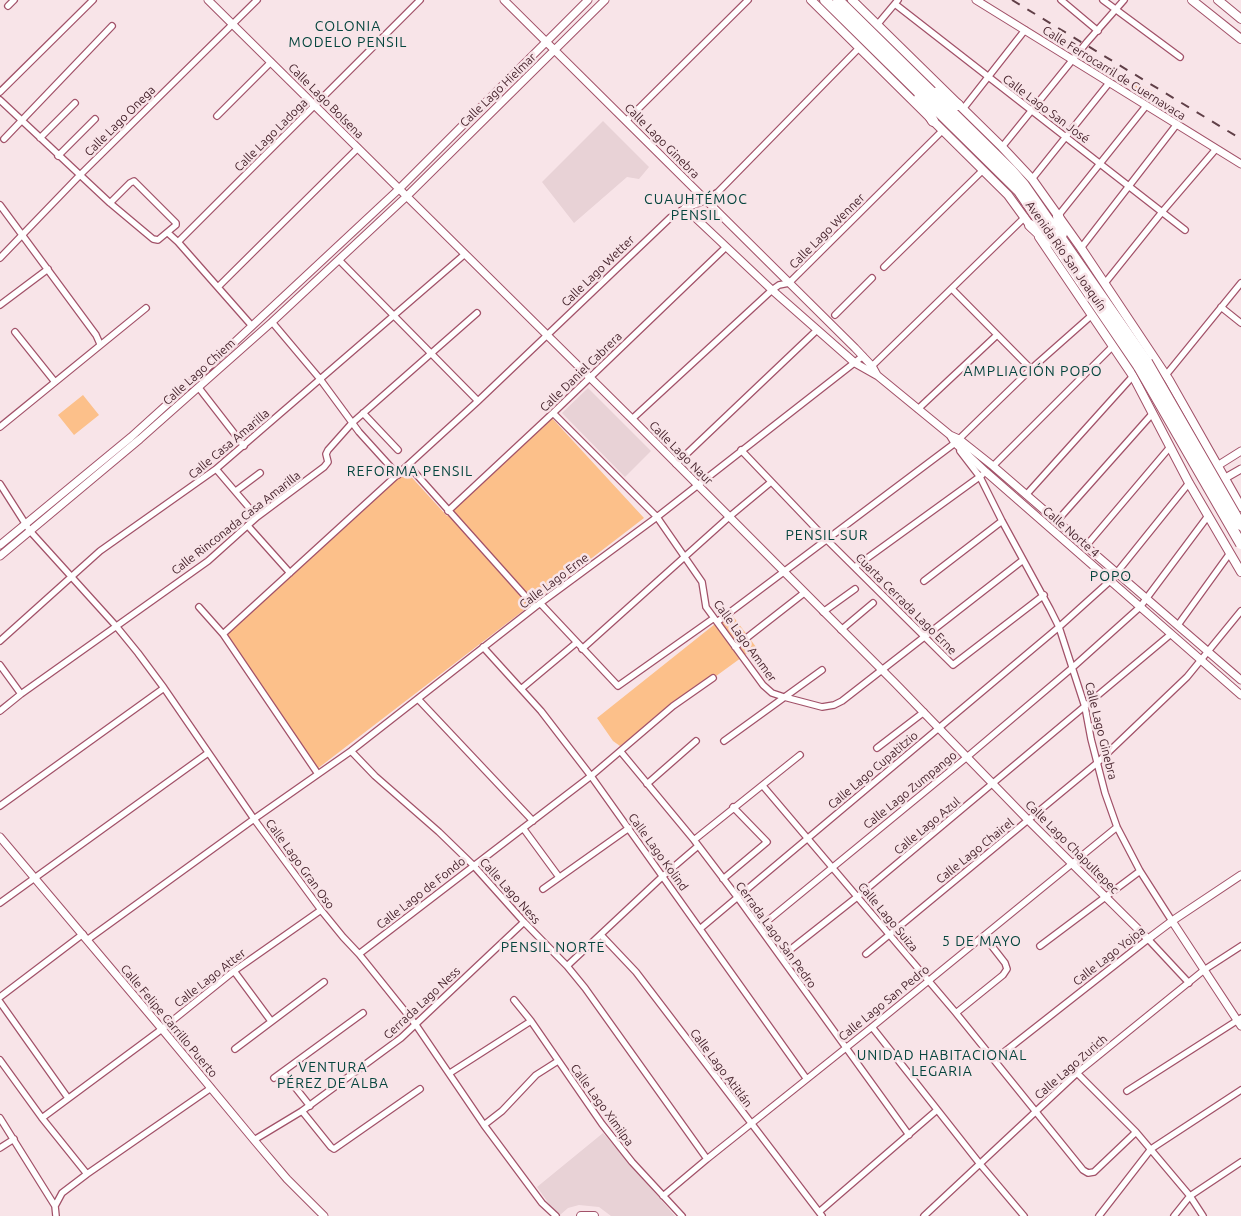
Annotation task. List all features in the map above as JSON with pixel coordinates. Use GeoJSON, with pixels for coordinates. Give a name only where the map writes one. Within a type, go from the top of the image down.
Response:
{"type":"FeatureCollection","features":[{"type":"Feature","properties":{"kind":"highway","name":"Avenida Río San Joaquín"},"geometry":{"type":"LineString","coordinates":[[825,0],[1011,170],[1024,185],[1064,242],[1143,364],[1241,525]]}},
{"type":"Feature","properties":{"kind":"highway","name":"Avenida Río San Joaquín"},"geometry":{"type":"LineString","coordinates":[[838,0],[1019,191],[1064,258],[1143,364],[1241,544]]}},
{"type":"Feature","properties":{"kind":"highway"},"geometry":{"type":"LineString","coordinates":[[914,80],[961,107]]}},
{"type":"Feature","properties":{"kind":"highway"},"geometry":{"type":"LineString","coordinates":[[914,80],[933,121]]}},
{"type":"Feature","properties":{"kind":"highway"},"geometry":{"type":"LineString","coordinates":[[1058,216],[1064,242]]}},
{"type":"Feature","properties":{"kind":"highway"},"geometry":{"type":"LineString","coordinates":[[1028,221],[1064,258]]}},
{"type":"Feature","properties":{"kind":"main road","name":"Avenida Río San Joaquín"},"geometry":{"type":"LineString","coordinates":[[811,0],[1008,195],[1028,221],[1133,376],[1195,494],[1241,572]]}},
{"type":"Feature","properties":{"kind":"main road","name":"Avenida Río San Joaquín"},"geometry":{"type":"LineString","coordinates":[[852,0],[1002,146],[1032,179],[1081,248],[1174,387],[1241,507]]}},
{"type":"Feature","properties":{"kind":"main road"},"geometry":{"type":"LineString","coordinates":[[1192,0],[1241,40]]}},
{"type":"Feature","properties":{"kind":"main road"},"geometry":{"type":"LineString","coordinates":[[1218,0],[1241,19]]}},
{"type":"Feature","properties":{"kind":"main road"},"geometry":{"type":"LineString","coordinates":[[1147,401],[1162,397],[1174,387]]}},
{"type":"Feature","properties":{"kind":"main road"},"geometry":{"type":"LineString","coordinates":[[581,1216],[594,1216]]}},
{"type":"Feature","properties":{"kind":"street"},"geometry":{"type":"LineString","coordinates":[[8,6],[14,0]]}},
{"type":"Feature","properties":{"kind":"street"},"geometry":{"type":"LineString","coordinates":[[0,92],[93,0]]}},
{"type":"Feature","properties":{"kind":"street","name":"Calle Lago Bolsena"},"geometry":{"type":"LineString","coordinates":[[208,0],[407,196]]}},
{"type":"Feature","properties":{"kind":"street","name":"Calle Lago Onega"},"geometry":{"type":"LineString","coordinates":[[0,258],[80,175],[256,0]]}},
{"type":"Feature","properties":{"kind":"street","name":"Calle Lago Ladoga"},"geometry":{"type":"LineString","coordinates":[[178,242],[420,0]]}},
{"type":"Feature","properties":{"kind":"street","name":"Calle Lago Ginebra"},"geometry":{"type":"LineString","coordinates":[[504,0],[863,356],[870,368],[878,376],[957,441]]}},
{"type":"Feature","properties":{"kind":"street","name":"Calle Lago Hielmar"},"geometry":{"type":"LineString","coordinates":[[399,189],[588,0]]}},
{"type":"Feature","properties":{"kind":"street","name":"Calle Lago Hielmar"},"geometry":{"type":"LineString","coordinates":[[407,196],[605,0]]}},
{"type":"Feature","properties":{"kind":"street"},"geometry":{"type":"LineString","coordinates":[[626,121],[748,0]]}},
{"type":"Feature","properties":{"kind":"street","name":"Calle Ferrocarril de Cuernavaca"},"geometry":{"type":"LineString","coordinates":[[976,0],[1241,164]]}},
{"type":"Feature","properties":{"kind":"street"},"geometry":{"type":"LineString","coordinates":[[1061,0],[1098,31]]}},
{"type":"Feature","properties":{"kind":"street"},"geometry":{"type":"LineString","coordinates":[[1103,0],[1180,57]]}},
{"type":"Feature","properties":{"kind":"street"},"geometry":{"type":"LineString","coordinates":[[1002,146],[1124,0]]}},
{"type":"Feature","properties":{"kind":"street"},"geometry":{"type":"LineString","coordinates":[[877,25],[897,2]]}},
{"type":"Feature","properties":{"kind":"street","name":"Calle Lago San José"},"geometry":{"type":"LineString","coordinates":[[897,2],[988,77],[1185,230]]}},
{"type":"Feature","properties":{"kind":"street"},"geometry":{"type":"LineString","coordinates":[[4,139],[112,26]]}},
{"type":"Feature","properties":{"kind":"street"},"geometry":{"type":"LineString","coordinates":[[961,107],[988,77],[1025,30]]}},
{"type":"Feature","properties":{"kind":"street","name":"Calle Lago Wetter"},"geometry":{"type":"LineString","coordinates":[[223,634],[478,401],[671,217],[718,192],[858,48]]}},
{"type":"Feature","properties":{"kind":"street"},"geometry":{"type":"LineString","coordinates":[[217,116],[271,62]]}},
{"type":"Feature","properties":{"kind":"street"},"geometry":{"type":"LineString","coordinates":[[1032,179],[1109,83]]}},
{"type":"Feature","properties":{"kind":"street"},"geometry":{"type":"LineString","coordinates":[[0,100],[58,156],[110,203],[153,240],[158,240],[176,225],[134,181],[130,182],[110,203]]}},
{"type":"Feature","properties":{"kind":"street"},"geometry":{"type":"LineString","coordinates":[[40,138],[75,104]]}},
{"type":"Feature","properties":{"kind":"street"},"geometry":{"type":"LineString","coordinates":[[1058,216],[1146,106]]}},
{"type":"Feature","properties":{"kind":"street"},"geometry":{"type":"LineString","coordinates":[[58,156],[95,119]]}},
{"type":"Feature","properties":{"kind":"street"},"geometry":{"type":"LineString","coordinates":[[1081,248],[1177,124]]}},
{"type":"Feature","properties":{"kind":"street","name":"Calle Lago Wenner"},"geometry":{"type":"LineString","coordinates":[[632,420],[772,290],[789,283],[943,130]]}},
{"type":"Feature","properties":{"kind":"street"},"geometry":{"type":"LineString","coordinates":[[218,287],[358,148]]}},
{"type":"Feature","properties":{"kind":"street"},"geometry":{"type":"LineString","coordinates":[[1105,284],[1162,212],[1216,149]]}},
{"type":"Feature","properties":{"kind":"street"},"geometry":{"type":"LineString","coordinates":[[884,267],[983,170]]}},
{"type":"Feature","properties":{"kind":"street","name":"Calle Lago Chiem"},"geometry":{"type":"LineString","coordinates":[[0,556],[28,527],[137,431],[399,189]]}},
{"type":"Feature","properties":{"kind":"street","name":"Calle Lago Chiem"},"geometry":{"type":"LineString","coordinates":[[0,545],[28,527],[198,388],[407,196]]}},
{"type":"Feature","properties":{"kind":"street","name":"Calle Lago Naur"},"geometry":{"type":"LineString","coordinates":[[407,196],[939,727]]}},
{"type":"Feature","properties":{"kind":"street"},"geometry":{"type":"LineString","coordinates":[[0,205],[96,335],[100,344]]}},
{"type":"Feature","properties":{"kind":"street","name":"Calle Lago Ginebra"},"geometry":{"type":"LineString","coordinates":[[685,208],[772,290],[855,363],[870,368]]}},
{"type":"Feature","properties":{"kind":"street"},"geometry":{"type":"LineString","coordinates":[[870,368],[952,289],[1028,221]]}},
{"type":"Feature","properties":{"kind":"street"},"geometry":{"type":"LineString","coordinates":[[168,233],[252,326]]}},
{"type":"Feature","properties":{"kind":"street","name":"Calle Daniel Cabrera"},"geometry":{"type":"LineString","coordinates":[[448,511],[726,247]]}},
{"type":"Feature","properties":{"kind":"street","name":"Calle Casa Amarilla"},"geometry":{"type":"LineString","coordinates":[[0,641],[100,551],[216,469],[244,446],[465,254]]}},
{"type":"Feature","properties":{"kind":"street"},"geometry":{"type":"LineString","coordinates":[[339,260],[478,401]]}},
{"type":"Feature","properties":{"kind":"street"},"geometry":{"type":"LineString","coordinates":[[0,305],[48,269]]}},
{"type":"Feature","properties":{"kind":"street"},"geometry":{"type":"LineString","coordinates":[[835,315],[872,278]]}},
{"type":"Feature","properties":{"kind":"street"},"geometry":{"type":"LineString","coordinates":[[1166,375],[1241,282]]}},
{"type":"Feature","properties":{"kind":"street"},"geometry":{"type":"LineString","coordinates":[[952,289],[1032,369]]}},
{"type":"Feature","properties":{"kind":"street"},"geometry":{"type":"LineString","coordinates":[[1221,307],[1241,323]]}},
{"type":"Feature","properties":{"kind":"street"},"geometry":{"type":"LineString","coordinates":[[0,427],[146,308]]}},
{"type":"Feature","properties":{"kind":"street","name":"Calle Rinconada Casa Amarilla"},"geometry":{"type":"LineString","coordinates":[[0,711],[21,694],[208,561],[257,517],[324,466],[328,462],[326,454],[328,450],[352,423],[477,313]]}},
{"type":"Feature","properties":{"kind":"street"},"geometry":{"type":"LineString","coordinates":[[408,466],[537,605],[618,686],[784,572],[957,441],[1092,314]]}},
{"type":"Feature","properties":{"kind":"street"},"geometry":{"type":"LineString","coordinates":[[272,322],[320,379],[374,450],[398,475]]}},
{"type":"Feature","properties":{"kind":"street"},"geometry":{"type":"LineString","coordinates":[[676,464],[817,330]]}},
{"type":"Feature","properties":{"kind":"street"},"geometry":{"type":"LineString","coordinates":[[15,332],[55,382]]}},
{"type":"Feature","properties":{"kind":"street"},"geometry":{"type":"LineString","coordinates":[[918,409],[997,335]]}},
{"type":"Feature","properties":{"kind":"street"},"geometry":{"type":"LineString","coordinates":[[993,466],[1113,346]]}},
{"type":"Feature","properties":{"kind":"street","name":"Calle Lago Erne"},"geometry":{"type":"LineString","coordinates":[[0,997],[351,751],[537,605],[657,517],[863,356]]}},
{"type":"Feature","properties":{"kind":"street"},"geometry":{"type":"LineString","coordinates":[[1026,496],[1133,376]]}},
{"type":"Feature","properties":{"kind":"street"},"geometry":{"type":"LineString","coordinates":[[198,388],[244,446]]}},
{"type":"Feature","properties":{"kind":"street"},"geometry":{"type":"LineString","coordinates":[[363,413],[398,450]]}},
{"type":"Feature","properties":{"kind":"street","name":"Calle Lago Ammer"},"geometry":{"type":"LineString","coordinates":[[553,413],[657,517],[703,585],[704,603],[767,690],[784,697],[828,707],[842,701],[883,670]]}},
{"type":"Feature","properties":{"kind":"street"},"geometry":{"type":"LineString","coordinates":[[1057,521],[1153,413]]}},
{"type":"Feature","properties":{"kind":"street","name":"Calle Norte 4"},"geometry":{"type":"LineString","coordinates":[[957,441],[993,466],[1241,680]]}},
{"type":"Feature","properties":{"kind":"street","name":"Calle Norte 4"},"geometry":{"type":"LineString","coordinates":[[957,441],[983,475],[1110,581],[1241,695]]}},
{"type":"Feature","properties":{"kind":"street"},"geometry":{"type":"LineString","coordinates":[[1086,546],[1170,447]]}},
{"type":"Feature","properties":{"kind":"street","name":"Cuarta Cerrada Lago Erne"},"geometry":{"type":"LineString","coordinates":[[741,450],[826,539],[953,665],[1044,595]]}},
{"type":"Feature","properties":{"kind":"street"},"geometry":{"type":"LineString","coordinates":[[1189,483],[1241,451]]}},
{"type":"Feature","properties":{"kind":"street"},"geometry":{"type":"LineString","coordinates":[[216,469],[257,517]]}},
{"type":"Feature","properties":{"kind":"street"},"geometry":{"type":"LineString","coordinates":[[1195,494],[1241,469]]}},
{"type":"Feature","properties":{"kind":"street"},"geometry":{"type":"LineString","coordinates":[[236,491],[260,473]]}},
{"type":"Feature","properties":{"kind":"street"},"geometry":{"type":"LineString","coordinates":[[855,567],[983,475]]}},
{"type":"Feature","properties":{"kind":"street","name":"Calle Lago Ginebra"},"geometry":{"type":"LineString","coordinates":[[983,475],[1002,521],[1044,595],[1059,627],[1085,707],[1097,763],[1117,827],[1140,871],[1204,970],[1240,1021]]}},
{"type":"Feature","properties":{"kind":"street"},"geometry":{"type":"LineString","coordinates":[[582,649],[729,517],[771,482]]}},
{"type":"Feature","properties":{"kind":"street","name":"Calle Lago Cupatitzio"},"geometry":{"type":"LineString","coordinates":[[700,928],[1059,627],[1110,581],[1189,483]]}},
{"type":"Feature","properties":{"kind":"street","name":"Calle Lago Gran Oso"},"geometry":{"type":"LineString","coordinates":[[0,484],[28,527],[116,626],[164,688],[208,753],[321,910],[416,1024],[484,1125],[542,1203],[556,1216]]}},
{"type":"Feature","properties":{"kind":"street","name":"Calle Lago Zumpango"},"geometry":{"type":"LineString","coordinates":[[760,927],[967,757],[1072,668],[1140,607],[1208,516]]}},
{"type":"Feature","properties":{"kind":"street"},"geometry":{"type":"LineString","coordinates":[[924,581],[1002,521]]}},
{"type":"Feature","properties":{"kind":"street"},"geometry":{"type":"LineString","coordinates":[[248,526],[290,573]]}},
{"type":"Feature","properties":{"kind":"street"},"geometry":{"type":"LineString","coordinates":[[1178,625],[1230,553]]}},
{"type":"Feature","properties":{"kind":"street"},"geometry":{"type":"LineString","coordinates":[[883,670],[1023,560]]}},
{"type":"Feature","properties":{"kind":"street"},"geometry":{"type":"LineString","coordinates":[[823,612],[855,589]]}},
{"type":"Feature","properties":{"kind":"street"},"geometry":{"type":"LineString","coordinates":[[735,647],[804,593]]}},
{"type":"Feature","properties":{"kind":"street"},"geometry":{"type":"LineString","coordinates":[[841,630],[873,603]]}},
{"type":"Feature","properties":{"kind":"street"},"geometry":{"type":"LineString","coordinates":[[199,607],[223,634],[318,774]]}},
{"type":"Feature","properties":{"kind":"street","name":"Calle Lago Chairel"},"geometry":{"type":"LineString","coordinates":[[866,954],[1097,763],[1187,677],[1241,611]]}},
{"type":"Feature","properties":{"kind":"street","name":"Calle Lago Azul"},"geometry":{"type":"LineString","coordinates":[[781,957],[857,897],[1171,634]]}},
{"type":"Feature","properties":{"kind":"street"},"geometry":{"type":"LineString","coordinates":[[521,689],[576,643]]}},
{"type":"Feature","properties":{"kind":"street","name":"Calle Lago Kolind"},"geometry":{"type":"LineString","coordinates":[[483,647],[540,711],[591,776],[806,1078]]}},
{"type":"Feature","properties":{"kind":"street"},"geometry":{"type":"LineString","coordinates":[[0,666],[21,694]]}},
{"type":"Feature","properties":{"kind":"street"},"geometry":{"type":"LineString","coordinates":[[724,740],[822,670]]}},
{"type":"Feature","properties":{"kind":"street","name":"Calle Lago de Fondo"},"geometry":{"type":"LineString","coordinates":[[359,954],[591,776],[674,706],[713,678]]}},
{"type":"Feature","properties":{"kind":"street"},"geometry":{"type":"LineString","coordinates":[[0,806],[164,688]]}},
{"type":"Feature","properties":{"kind":"street"},"geometry":{"type":"LineString","coordinates":[[418,699],[533,821]]}},
{"type":"Feature","properties":{"kind":"street"},"geometry":{"type":"LineString","coordinates":[[877,748],[924,712]]}},
{"type":"Feature","properties":{"kind":"street","name":"Calle Lago Chapultepec"},"geometry":{"type":"LineString","coordinates":[[939,727],[1189,983]]}},
{"type":"Feature","properties":{"kind":"street"},"geometry":{"type":"LineString","coordinates":[[647,784],[696,741]]}},
{"type":"Feature","properties":{"kind":"street","name":"Calle Lago Ness"},"geometry":{"type":"LineString","coordinates":[[351,751],[374,776],[440,832],[568,966],[707,1159]]}},
{"type":"Feature","properties":{"kind":"street","name":"Cerrada Lago San Pedro"},"geometry":{"type":"LineString","coordinates":[[621,752],[694,840],[760,927],[909,1134]]}},
{"type":"Feature","properties":{"kind":"street"},"geometry":{"type":"LineString","coordinates":[[0,903],[208,753]]}},
{"type":"Feature","properties":{"kind":"street"},"geometry":{"type":"LineString","coordinates":[[694,840],[800,755]]}},
{"type":"Feature","properties":{"kind":"street","name":"Calle Lago Suiza"},"geometry":{"type":"LineString","coordinates":[[763,786],[956,1013],[1083,1170],[1088,1173],[1094,1172],[1136,1132]]}},
{"type":"Feature","properties":{"kind":"street"},"geometry":{"type":"LineString","coordinates":[[723,879],[767,842],[734,807]]}},
{"type":"Feature","properties":{"kind":"street","name":"Calle Lago San Pedro"},"geometry":{"type":"LineString","coordinates":[[663,1196],[1117,827]]}},
{"type":"Feature","properties":{"kind":"street"},"geometry":{"type":"LineString","coordinates":[[523,828],[559,877]]}},
{"type":"Feature","properties":{"kind":"street"},"geometry":{"type":"LineString","coordinates":[[543,889],[629,828]]}},
{"type":"Feature","properties":{"kind":"street","name":"Calle Felipe Carrillo Puerto"},"geometry":{"type":"LineString","coordinates":[[0,837],[287,1179],[324,1216]]}},
{"type":"Feature","properties":{"kind":"street"},"geometry":{"type":"LineString","coordinates":[[568,966],[663,876],[698,846]]}},
{"type":"Feature","properties":{"kind":"street"},"geometry":{"type":"LineString","coordinates":[[1040,946],[1140,871]]}},
{"type":"Feature","properties":{"kind":"street","name":"Calle Lago Yojoa"},"geometry":{"type":"LineString","coordinates":[[994,1060],[1172,921],[1241,875]]}},
{"type":"Feature","properties":{"kind":"street","name":"Calle Lago Atter"},"geometry":{"type":"LineString","coordinates":[[42,1118],[162,1029],[234,971],[321,910]]}},
{"type":"Feature","properties":{"kind":"street","name":"Cerrada Lago Ness"},"geometry":{"type":"LineString","coordinates":[[254,1140],[310,1106],[401,1038],[524,922]]}},
{"type":"Feature","properties":{"kind":"street","name":"Calle Lago Atitlán"},"geometry":{"type":"LineString","coordinates":[[601,935],[636,972],[820,1214]]}},
{"type":"Feature","properties":{"kind":"street"},"geometry":{"type":"LineString","coordinates":[[956,1013],[1003,975],[1007,969],[1005,963],[984,936]]}},
{"type":"Feature","properties":{"kind":"street","name":"Calle Lago Zurich"},"geometry":{"type":"LineString","coordinates":[[924,1216],[1077,1073],[1204,970],[1241,946]]}},
{"type":"Feature","properties":{"kind":"street"},"geometry":{"type":"LineString","coordinates":[[234,971],[271,1021]]}},
{"type":"Feature","properties":{"kind":"street"},"geometry":{"type":"LineString","coordinates":[[235,1049],[324,982]]}},
{"type":"Feature","properties":{"kind":"street","name":"Calle Lago Ximilpa"},"geometry":{"type":"LineString","coordinates":[[514,1000],[531,1021],[602,1124],[632,1162],[682,1216]]}},
{"type":"Feature","properties":{"kind":"street"},"geometry":{"type":"LineString","coordinates":[[0,1002],[68,1098]]}},
{"type":"Feature","properties":{"kind":"street"},"geometry":{"type":"LineString","coordinates":[[274,1078],[363,1013]]}},
{"type":"Feature","properties":{"kind":"street"},"geometry":{"type":"LineString","coordinates":[[450,1073],[531,1021]]}},
{"type":"Feature","properties":{"kind":"street"},"geometry":{"type":"LineString","coordinates":[[1127,1090],[1240,1021]]}},
{"type":"Feature","properties":{"kind":"street"},"geometry":{"type":"LineString","coordinates":[[872,1027],[980,1164],[1024,1216]]}},
{"type":"Feature","properties":{"kind":"street"},"geometry":{"type":"LineString","coordinates":[[0,1060],[42,1118],[87,1174]]}},
{"type":"Feature","properties":{"kind":"street"},"geometry":{"type":"LineString","coordinates":[[484,1125],[502,1111],[536,1075],[558,1061]]}},
{"type":"Feature","properties":{"kind":"street"},"geometry":{"type":"LineString","coordinates":[[283,1072],[310,1106]]}},
{"type":"Feature","properties":{"kind":"street"},"geometry":{"type":"LineString","coordinates":[[1077,1073],[1151,1149],[1190,1196],[1203,1216]]}},
{"type":"Feature","properties":{"kind":"street"},"geometry":{"type":"LineString","coordinates":[[56,1216],[56,1206],[62,1194],[87,1174],[211,1088]]}},
{"type":"Feature","properties":{"kind":"street"},"geometry":{"type":"LineString","coordinates":[[302,1111],[334,1149],[420,1089]]}},
{"type":"Feature","properties":{"kind":"street"},"geometry":{"type":"LineString","coordinates":[[1099,1216],[1151,1149],[1241,1090]]}},
{"type":"Feature","properties":{"kind":"street"},"geometry":{"type":"LineString","coordinates":[[820,1214],[937,1110]]}},
{"type":"Feature","properties":{"kind":"street"},"geometry":{"type":"LineString","coordinates":[[0,1118],[56,1206]]}},
{"type":"Feature","properties":{"kind":"street"},"geometry":{"type":"LineString","coordinates":[[0,1148],[14,1139]]}},
{"type":"Feature","properties":{"kind":"street"},"geometry":{"type":"LineString","coordinates":[[1174,1216],[1190,1196],[1241,1162]]}},
{"type":"Feature","properties":{"kind":"shaded area"},"geometry":{"type":"Polygon","coordinates":[[[1135,81],[1156,94],[1151,103],[1130,90],[1135,81]]]}},
{"type":"Feature","properties":{"kind":"shaded area"},"geometry":{"type":"Polygon","coordinates":[[[603,121],[649,167],[639,179],[627,177],[574,223],[542,182],[603,121]]]}},
{"type":"Feature","properties":{"kind":"shaded area"},"geometry":{"type":"Polygon","coordinates":[[[588,388],[651,451],[625,477],[562,413],[588,388]]]}},
{"type":"Feature","properties":{"kind":"shaded area"},"geometry":{"type":"Polygon","coordinates":[[[83,395],[99,415],[74,435],[58,415],[83,395]]]}},
{"type":"Feature","properties":{"kind":"shaded area"},"geometry":{"type":"Polygon","coordinates":[[[551,417],[644,518],[317,769],[224,635],[405,470],[447,516],[551,417]]]}},
{"type":"Feature","properties":{"kind":"shaded area"},"geometry":{"type":"Polygon","coordinates":[[[730,612],[756,647],[620,746],[613,741],[597,718],[730,612]]]}},
{"type":"Feature","properties":{"kind":"shaded area"},"geometry":{"type":"Polygon","coordinates":[[[603,1133],[675,1216],[611,1216],[599,1207],[579,1205],[568,1208],[560,1215],[557,1215],[537,1187],[603,1133]]]}},
{"type":"Feature","properties":{"kind":"railway"},"geometry":{"type":"LineString","coordinates":[[1012,0],[1241,139]]}},
{"type":"Feature","properties":{"kind":"district","name":"COLONIA MODELO PENSIL"},"geometry":{"type":"Point","coordinates":[348,34]}},
{"type":"Feature","properties":{"kind":"district","name":"CUAUHTÉMOC PENSIL"},"geometry":{"type":"Point","coordinates":[696,207]}},
{"type":"Feature","properties":{"kind":"district","name":"AMPLIACIÓN POPO"},"geometry":{"type":"Point","coordinates":[1033,371]}},
{"type":"Feature","properties":{"kind":"district","name":"REFORMA PENSIL"},"geometry":{"type":"Point","coordinates":[410,471]}},
{"type":"Feature","properties":{"kind":"district","name":"PENSIL SUR"},"geometry":{"type":"Point","coordinates":[827,535]}},
{"type":"Feature","properties":{"kind":"district","name":"POPO"},"geometry":{"type":"Point","coordinates":[1111,576]}},
{"type":"Feature","properties":{"kind":"district","name":"5 DE MAYO"},"geometry":{"type":"Point","coordinates":[982,941]}},
{"type":"Feature","properties":{"kind":"district","name":"PENSIL NORTE"},"geometry":{"type":"Point","coordinates":[553,947]}},
{"type":"Feature","properties":{"kind":"district","name":"UNIDAD HABITACIONAL LEGARIA"},"geometry":{"type":"Point","coordinates":[942,1064]}},
{"type":"Feature","properties":{"kind":"district","name":"VENTURA PÉREZ DE ALBA"},"geometry":{"type":"Point","coordinates":[333,1076]}}]}
